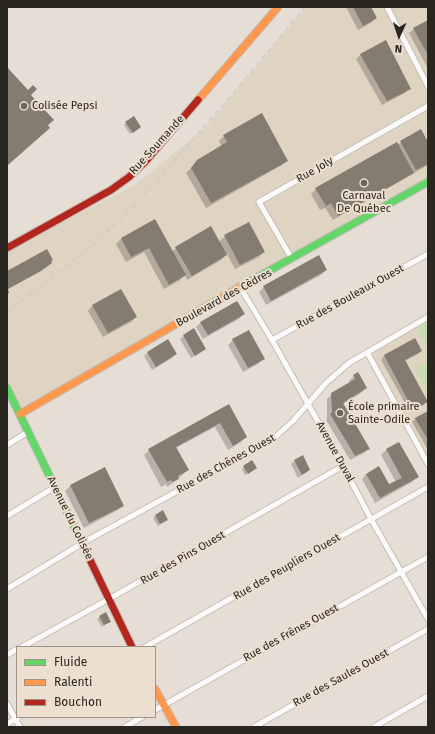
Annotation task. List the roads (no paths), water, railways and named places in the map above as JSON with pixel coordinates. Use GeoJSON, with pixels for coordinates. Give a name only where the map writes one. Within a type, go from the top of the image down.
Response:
{"type":"FeatureCollection","features":[{"type":"Feature","properties":{"kind":"street","name":"Rue Soumande"},"geometry":{"type":"LineString","coordinates":[[7,248],[111,190],[129,177],[145,162],[278,7]]}},
{"type":"Feature","properties":{"kind":"street"},"geometry":{"type":"LineString","coordinates":[[387,7],[428,86]]}},
{"type":"Feature","properties":{"kind":"street","name":"Rue Joly"},"geometry":{"type":"LineString","coordinates":[[292,259],[259,202],[428,106]]}},
{"type":"Feature","properties":{"kind":"street","name":"Boulevard des Cèdres"},"geometry":{"type":"LineString","coordinates":[[20,414],[240,287],[428,182]]}},
{"type":"Feature","properties":{"kind":"street","name":"Rue des Bouleaux Ouest"},"geometry":{"type":"LineString","coordinates":[[272,340],[428,254]]}},
{"type":"Feature","properties":{"kind":"street","name":"Avenue Duval"},"geometry":{"type":"LineString","coordinates":[[240,287],[272,340],[428,619]]}},
{"type":"Feature","properties":{"kind":"street","name":"Rue des Chênes Ouest"},"geometry":{"type":"LineString","coordinates":[[7,589],[82,543],[273,439],[293,421],[326,383],[349,363],[428,317]]}},
{"type":"Feature","properties":{"kind":"street"},"geometry":{"type":"LineString","coordinates":[[367,352],[428,464]]}},
{"type":"Feature","properties":{"kind":"street","name":"Avenue du Colisée"},"geometry":{"type":"LineString","coordinates":[[7,388],[132,646]]}},
{"type":"Feature","properties":{"kind":"street"},"geometry":{"type":"LineString","coordinates":[[7,445],[28,432]]}},
{"type":"Feature","properties":{"kind":"street","name":"Rue des Pins Ouest"},"geometry":{"type":"LineString","coordinates":[[24,646],[109,600],[343,466]]}},
{"type":"Feature","properties":{"kind":"street"},"geometry":{"type":"LineString","coordinates":[[7,516],[55,487]]}},
{"type":"Feature","properties":{"kind":"street","name":"Rue des Peupliers Ouest"},"geometry":{"type":"LineString","coordinates":[[147,646],[428,487]]}},
{"type":"Feature","properties":{"kind":"street","name":"Rue des Frênes Ouest"},"geometry":{"type":"LineString","coordinates":[[156,709],[428,557]]}},
{"type":"Feature","properties":{"kind":"street","name":"Rue des Saules Ouest"},"geometry":{"type":"LineString","coordinates":[[254,727],[428,629]]}},
{"type":"Feature","properties":{"kind":"street"},"geometry":{"type":"LineString","coordinates":[[7,655],[16,650]]}},
{"type":"Feature","properties":{"kind":"street"},"geometry":{"type":"LineString","coordinates":[[156,691],[176,727]]}},
{"type":"Feature","properties":{"kind":"street"},"geometry":{"type":"LineString","coordinates":[[374,727],[428,696]]}},
{"type":"Feature","properties":{"kind":"street"},"geometry":{"type":"LineString","coordinates":[[7,704],[16,717]]}},
{"type":"Feature","properties":{"kind":"street"},"geometry":{"type":"LineString","coordinates":[[7,724],[17,718],[20,727]]}},
{"type":"Feature","properties":{"kind":"street"},"geometry":{"type":"LineString","coordinates":[[125,727],[140,718]]}},
{"type":"Feature","properties":{"kind":"railway"},"geometry":{"type":"LineString","coordinates":[[7,312],[94,244],[137,203],[230,97],[305,7]]}},
{"type":"Feature","properties":{"kind":"place","name":"Colisée Pepsi"},"geometry":{"type":"Point","coordinates":[24,106]}},
{"type":"Feature","properties":{"kind":"place","name":"Carnaval De Québec"},"geometry":{"type":"Point","coordinates":[364,183]}},
{"type":"Feature","properties":{"kind":"place","name":"École primaire Sainte-Odile"},"geometry":{"type":"Point","coordinates":[340,413]}}]}
